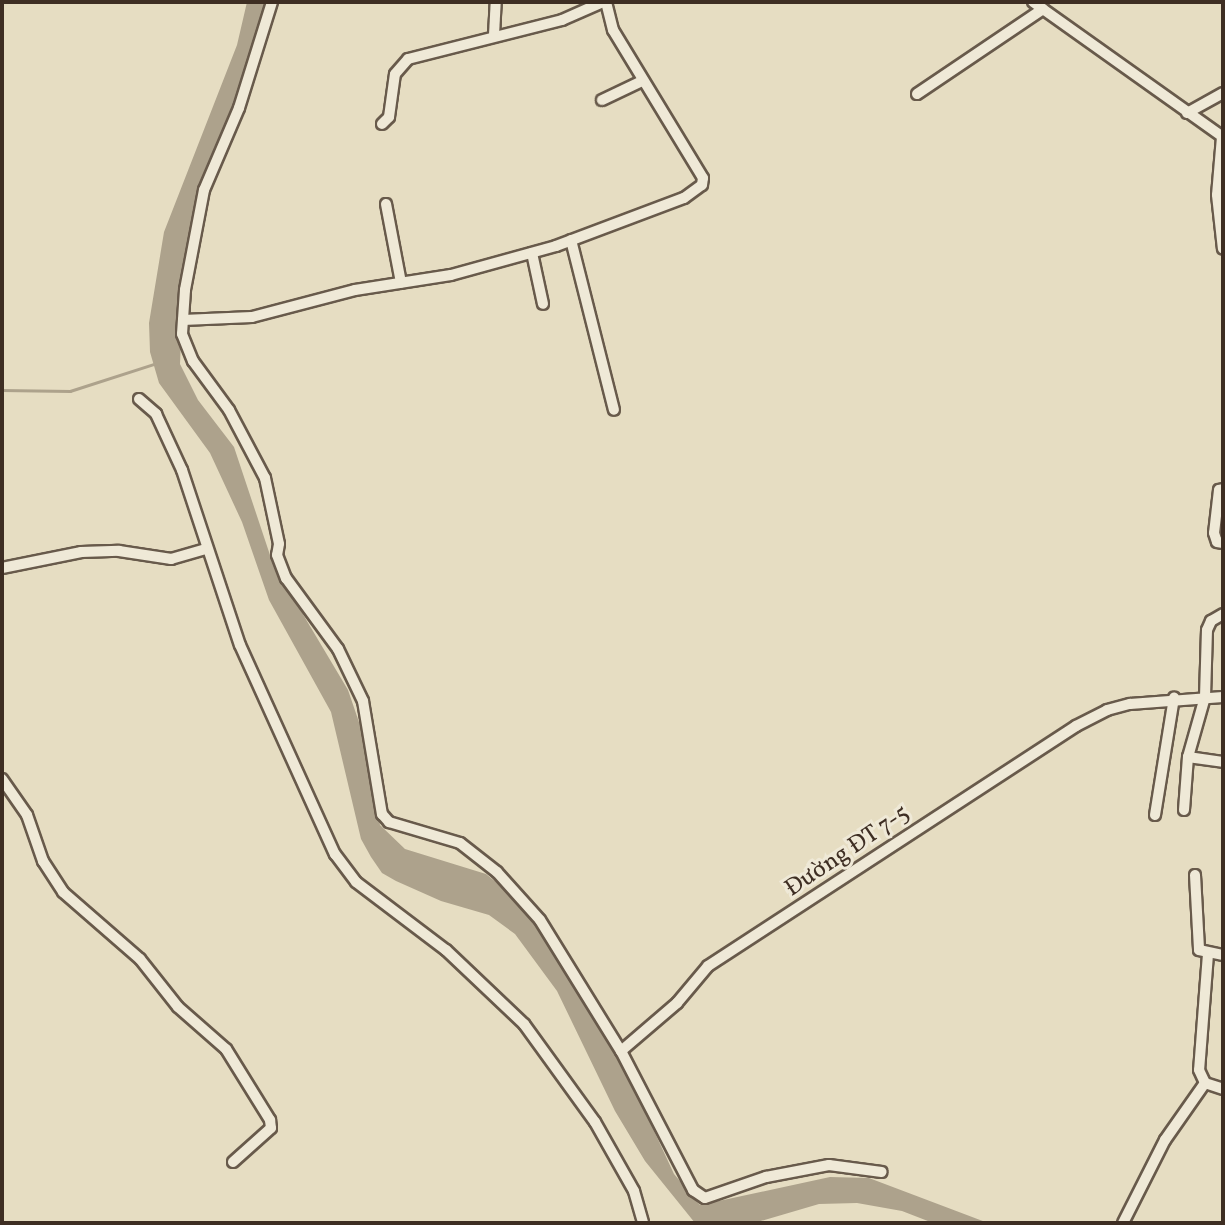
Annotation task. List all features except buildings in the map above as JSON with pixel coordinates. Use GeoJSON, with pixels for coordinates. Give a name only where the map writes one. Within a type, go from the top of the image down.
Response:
{"type":"FeatureCollection","features":[{"type":"Feature","properties":{"kind":"street"},"geometry":{"type":"LineString","coordinates":[[272,2],[239,108],[204,190],[182,334],[193,360],[229,410],[265,478],[273,507],[277,555],[286,578],[338,649],[363,701],[382,814],[389,822],[438,835],[470,850],[523,898],[621,1051],[693,1191],[705,1198],[804,1168],[829,1165],[882,1172]]}},
{"type":"Feature","properties":{"kind":"street"},"geometry":{"type":"LineString","coordinates":[[494,35],[496,2]]}},
{"type":"Feature","properties":{"kind":"street"},"geometry":{"type":"LineString","coordinates":[[1033,2],[1223,137],[1217,195],[1223,248]]}},
{"type":"Feature","properties":{"kind":"street"},"geometry":{"type":"LineString","coordinates":[[183,320],[252,317],[401,283],[451,275],[571,240],[684,198],[702,185],[703,178],[612,30],[605,3],[408,59],[395,74],[389,117],[382,124]]}},
{"type":"Feature","properties":{"kind":"street"},"geometry":{"type":"LineString","coordinates":[[917,94],[1043,9]]}},
{"type":"Feature","properties":{"kind":"street"},"geometry":{"type":"LineString","coordinates":[[602,100],[642,80]]}},
{"type":"Feature","properties":{"kind":"street"},"geometry":{"type":"LineString","coordinates":[[1187,113],[1223,93]]}},
{"type":"Feature","properties":{"kind":"street"},"geometry":{"type":"LineString","coordinates":[[386,204],[401,283]]}},
{"type":"Feature","properties":{"kind":"street"},"geometry":{"type":"LineString","coordinates":[[571,240],[614,410]]}},
{"type":"Feature","properties":{"kind":"street"},"geometry":{"type":"LineString","coordinates":[[532,253],[542,304]]}},
{"type":"Feature","properties":{"kind":"street"},"geometry":{"type":"LineString","coordinates":[[139,398],[156,414],[182,470],[240,645],[335,854],[356,882],[446,950],[524,1024],[595,1122],[634,1191],[643,1223]]}},
{"type":"Feature","properties":{"kind":"street"},"geometry":{"type":"LineString","coordinates":[[1223,489],[1219,490],[1214,533],[1217,542],[1223,543]]}},
{"type":"Feature","properties":{"kind":"street"},"geometry":{"type":"LineString","coordinates":[[2,568],[81,552],[119,551],[171,558],[206,549]]}},
{"type":"Feature","properties":{"kind":"street"},"geometry":{"type":"LineString","coordinates":[[1184,810],[1188,757],[1205,697],[1207,629],[1210,621],[1223,614]]}},
{"type":"Feature","properties":{"kind":"street","name":"Đường ĐT 7-5"},"geometry":{"type":"LineString","coordinates":[[621,1051],[677,1003],[708,967],[1076,726],[1107,710],[1174,698],[1223,697]]}},
{"type":"Feature","properties":{"kind":"street"},"geometry":{"type":"LineString","coordinates":[[1155,815],[1174,698]]}},
{"type":"Feature","properties":{"kind":"street"},"geometry":{"type":"LineString","coordinates":[[1188,757],[1223,762]]}},
{"type":"Feature","properties":{"kind":"street"},"geometry":{"type":"LineString","coordinates":[[2,779],[27,815],[43,861],[64,892],[139,959],[178,1007],[226,1049],[270,1120],[271,1128],[233,1161]]}},
{"type":"Feature","properties":{"kind":"street"},"geometry":{"type":"LineString","coordinates":[[1195,875],[1199,950],[1223,955]]}},
{"type":"Feature","properties":{"kind":"street"},"geometry":{"type":"LineString","coordinates":[[1209,954],[1199,1070],[1205,1083],[1223,1089]]}},
{"type":"Feature","properties":{"kind":"street"},"geometry":{"type":"LineString","coordinates":[[1123,1223],[1165,1140],[1205,1083]]}},
{"type":"Feature","properties":{"kind":"shaded area"},"geometry":{"type":"Polygon","coordinates":[[[247,2],[271,2],[184,269],[180,364],[198,400],[234,447],[273,564],[348,690],[361,728],[380,825],[405,849],[486,874],[521,902],[629,1077],[674,1174],[700,1205],[830,1177],[869,1178],[988,1223],[933,1223],[902,1211],[857,1203],[819,1204],[754,1223],[695,1223],[645,1161],[615,1111],[557,991],[515,934],[489,915],[441,901],[396,881],[382,873],[371,857],[361,839],[331,712],[269,600],[242,522],[210,453],[159,383],[150,352],[149,323],[164,232],[237,45],[247,2]]]}},
{"type":"Feature","properties":{"kind":"waterway"},"geometry":{"type":"LineString","coordinates":[[2,390],[70,391],[154,364]]}}]}
